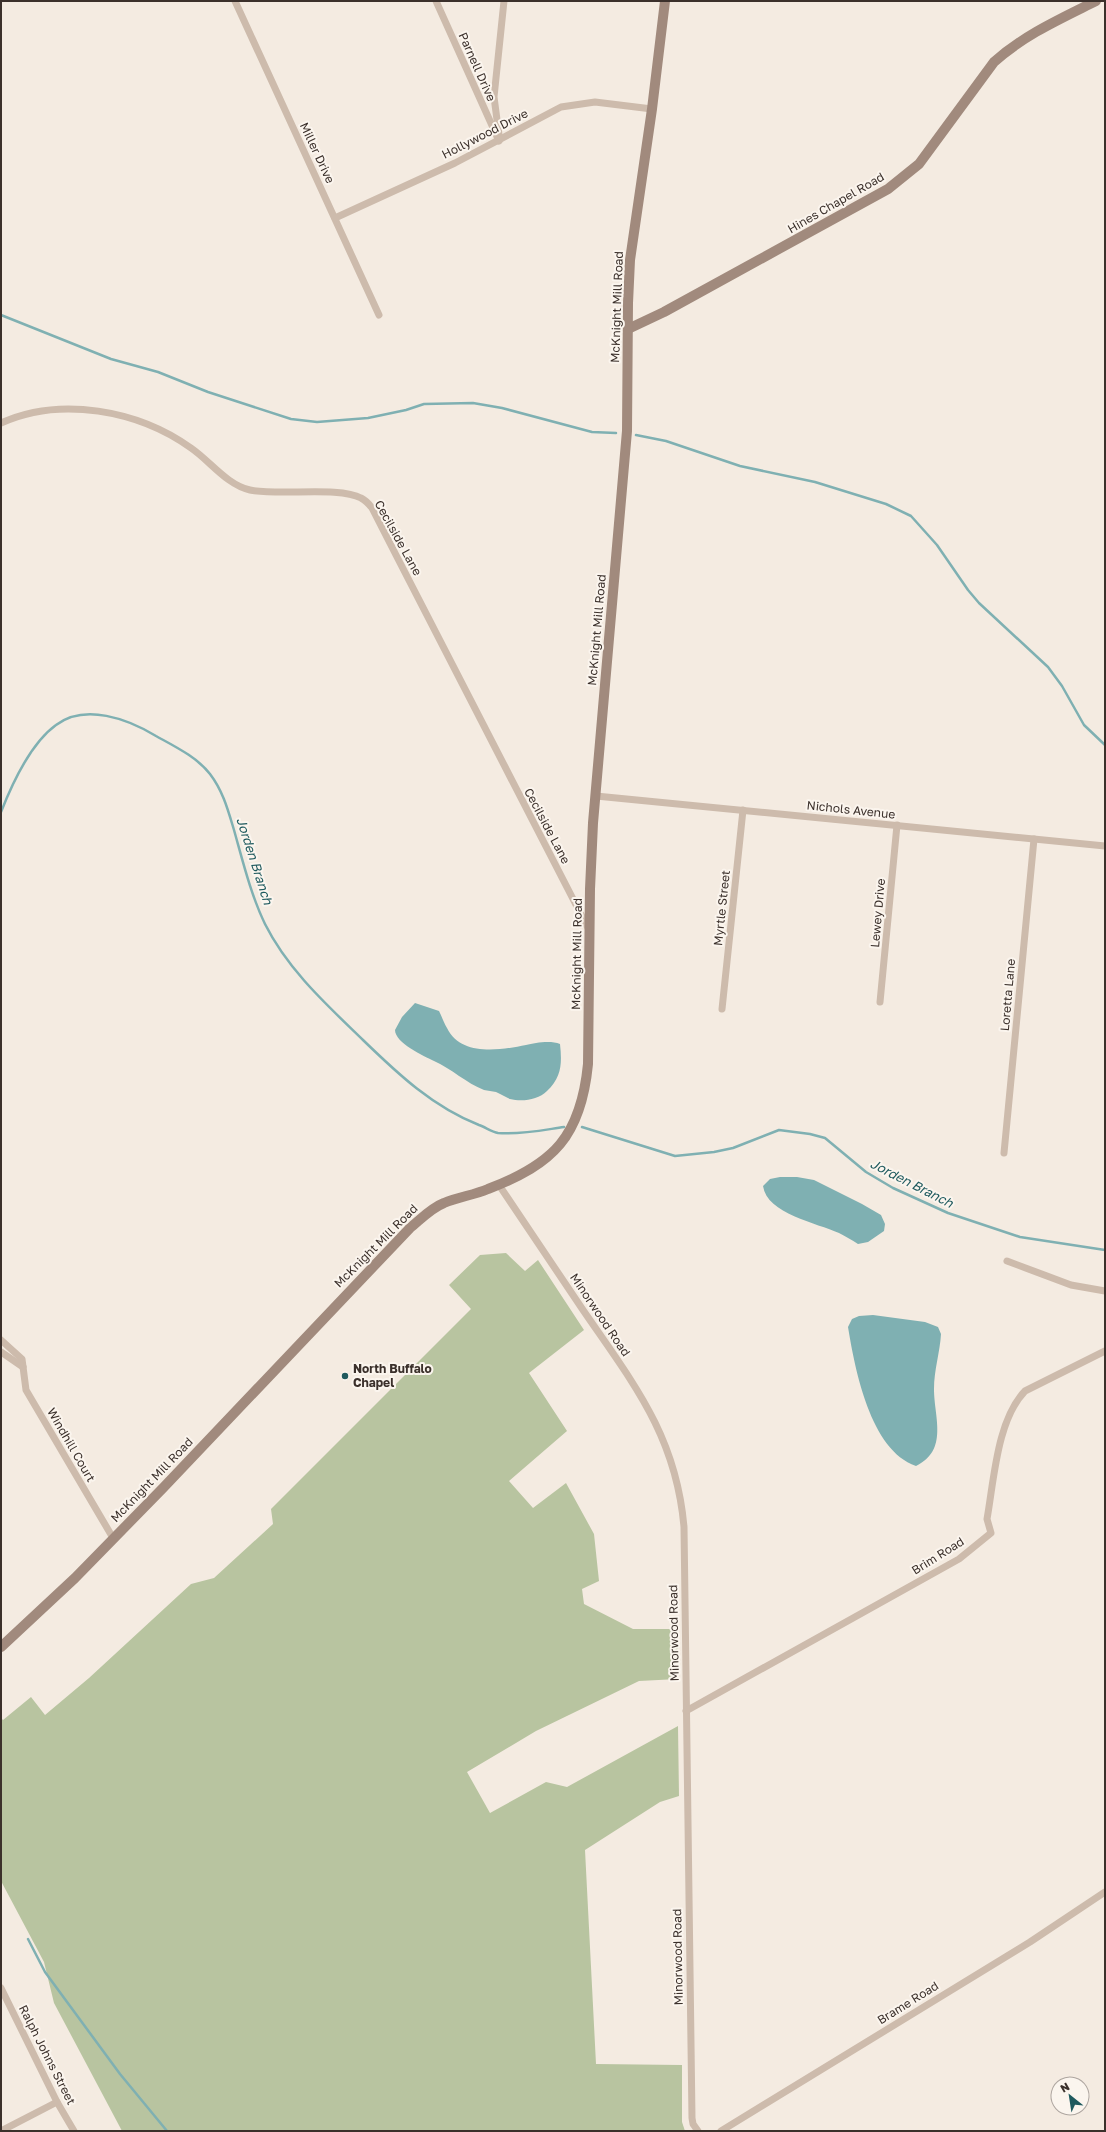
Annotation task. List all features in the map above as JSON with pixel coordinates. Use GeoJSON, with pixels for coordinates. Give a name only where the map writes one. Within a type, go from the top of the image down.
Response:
{"type":"FeatureCollection","features":[{"type":"Feature","properties":{"kind":"street","name":"Miller Drive"},"geometry":{"type":"LineString","coordinates":[[235,1],[379,314]]}},
{"type":"Feature","properties":{"kind":"street","name":"Parnell Drive"},"geometry":{"type":"LineString","coordinates":[[436,1],[499,141]]}},
{"type":"Feature","properties":{"kind":"street"},"geometry":{"type":"LineString","coordinates":[[499,141],[494,97],[504,1]]}},
{"type":"Feature","properties":{"kind":"street","name":"McKnight Mill Road"},"geometry":{"type":"LineString","coordinates":[[1,1647],[74,1578],[163,1488],[410,1228],[430,1211],[444,1203],[499,1185],[527,1172],[550,1156],[568,1135],[580,1109],[588,1064],[591,874],[596,796],[627,431],[630,260],[652,109],[665,1]]}},
{"type":"Feature","properties":{"kind":"street","name":"Hines Chapel Road"},"geometry":{"type":"LineString","coordinates":[[628,329],[671,308],[888,189],[919,164],[946,129],[982,76],[998,58],[1037,31],[1096,1]]}},
{"type":"Feature","properties":{"kind":"street","name":"Hollywood Drive"},"geometry":{"type":"LineString","coordinates":[[335,218],[499,141],[551,112],[572,104],[595,102],[652,109]]}},
{"type":"Feature","properties":{"kind":"street","name":"Cecilside Lane"},"geometry":{"type":"LineString","coordinates":[[1,424],[14,417],[46,410],[73,410],[112,414],[154,428],[178,440],[192,448],[230,480],[249,490],[284,493],[350,494],[367,502],[372,508],[390,541],[590,932]]}},
{"type":"Feature","properties":{"kind":"street","name":"Nichols Avenue"},"geometry":{"type":"LineString","coordinates":[[596,796],[1105,846]]}},
{"type":"Feature","properties":{"kind":"street","name":"Myrtle Street"},"geometry":{"type":"LineString","coordinates":[[722,1009],[743,810]]}},
{"type":"Feature","properties":{"kind":"street","name":"Lewey Drive"},"geometry":{"type":"LineString","coordinates":[[880,1002],[897,826]]}},
{"type":"Feature","properties":{"kind":"street","name":"Loretta Lane"},"geometry":{"type":"LineString","coordinates":[[1004,1153],[1034,839]]}},
{"type":"Feature","properties":{"kind":"street","name":"Minorwood Road"},"geometry":{"type":"LineString","coordinates":[[499,1185],[642,1398],[655,1420],[667,1448],[679,1486],[684,1527],[692,2118],[693,2124],[698,2131]]}},
{"type":"Feature","properties":{"kind":"street"},"geometry":{"type":"LineString","coordinates":[[1007,1261],[1071,1285],[1105,1291]]}},
{"type":"Feature","properties":{"kind":"street","name":"Windhill Court"},"geometry":{"type":"LineString","coordinates":[[1,1340],[22,1359],[26,1390],[113,1538]]}},
{"type":"Feature","properties":{"kind":"street"},"geometry":{"type":"LineString","coordinates":[[1,1352],[23,1367]]}},
{"type":"Feature","properties":{"kind":"street","name":"Brim Road"},"geometry":{"type":"LineString","coordinates":[[686,1711],[959,1559],[991,1533],[987,1519],[1004,1425],[1015,1401],[1025,1391],[1105,1352]]}},
{"type":"Feature","properties":{"kind":"street","name":"Brame Road"},"geometry":{"type":"LineString","coordinates":[[721,2131],[1030,1942],[1105,1892]]}},
{"type":"Feature","properties":{"kind":"street","name":"Ralph Johns Street"},"geometry":{"type":"LineString","coordinates":[[1,1988],[57,2102],[74,2131]]}},
{"type":"Feature","properties":{"kind":"street"},"geometry":{"type":"LineString","coordinates":[[1,2131],[57,2102]]}},
{"type":"Feature","properties":{"kind":"green space"},"geometry":{"type":"Polygon","coordinates":[[[506,1253],[525,1271],[538,1260],[584,1330],[529,1373],[567,1431],[509,1481],[533,1508],[566,1483],[594,1534],[599,1581],[582,1589],[584,1604],[633,1629],[677,1629],[678,1679],[639,1681],[536,1731],[467,1772],[490,1813],[546,1782],[567,1787],[678,1726],[679,1796],[660,1802],[585,1850],[596,2064],[682,2065],[682,2122],[685,2131],[122,2131],[54,2003],[44,1962],[1,1881],[1,1718],[3,1720],[31,1697],[45,1715],[89,1678],[191,1584],[214,1578],[273,1524],[271,1509],[471,1309],[449,1285],[480,1255],[506,1253]]]}},
{"type":"Feature","properties":{"kind":"water"},"geometry":{"type":"Polygon","coordinates":[[[415,1003],[439,1011],[453,1037],[462,1044],[472,1047],[482,1049],[505,1049],[543,1042],[560,1044],[561,1064],[556,1080],[543,1094],[535,1098],[525,1100],[510,1099],[496,1092],[484,1090],[471,1084],[441,1064],[411,1048],[396,1035],[395,1030],[402,1017],[415,1003]]]}},
{"type":"Feature","properties":{"kind":"water"},"geometry":{"type":"Polygon","coordinates":[[[780,1177],[797,1177],[814,1180],[862,1204],[881,1215],[885,1224],[884,1231],[868,1242],[858,1244],[839,1233],[783,1211],[773,1204],[767,1196],[763,1186],[770,1179],[780,1177]]]}},
{"type":"Feature","properties":{"kind":"water"},"geometry":{"type":"Polygon","coordinates":[[[873,1315],[925,1322],[938,1327],[941,1334],[934,1382],[937,1421],[936,1442],[933,1451],[926,1459],[916,1466],[900,1457],[887,1443],[876,1426],[860,1385],[848,1327],[852,1319],[859,1316],[873,1315]]]}},
{"type":"Feature","properties":{"kind":"waterway"},"geometry":{"type":"LineString","coordinates":[[1,315],[111,359],[158,372],[208,392],[291,419],[317,422],[368,418],[406,410],[424,404],[473,403],[502,408],[592,432],[616,433]]}},
{"type":"Feature","properties":{"kind":"waterway"},"geometry":{"type":"LineString","coordinates":[[636,435],[666,441],[740,466],[815,482],[886,504],[911,516],[937,545],[968,590],[979,603],[1048,667],[1062,686],[1084,725],[1105,745]]}},
{"type":"Feature","properties":{"kind":"waterway","name":"Jorden Branch"},"geometry":{"type":"LineString","coordinates":[[1,812],[23,765],[38,742],[56,725],[67,718],[93,714],[120,719],[145,730],[185,752],[205,768],[215,780],[222,794],[251,890],[260,913],[274,941],[297,972],[336,1014],[403,1077],[431,1099],[462,1118],[498,1133],[523,1133],[564,1127]]}},
{"type":"Feature","properties":{"kind":"waterway","name":"Jorden Branch"},"geometry":{"type":"LineString","coordinates":[[582,1127],[675,1156],[714,1152],[733,1148],[779,1130],[810,1134],[825,1138],[866,1172],[893,1188],[948,1213],[1020,1237],[1105,1250]]}},
{"type":"Feature","properties":{"kind":"waterway"},"geometry":{"type":"LineString","coordinates":[[28,1939],[45,1972],[120,2074],[167,2131]]}},
{"type":"Feature","properties":{"kind":"place","name":"North Buffalo Chapel"},"geometry":{"type":"Point","coordinates":[345,1376]}}]}
